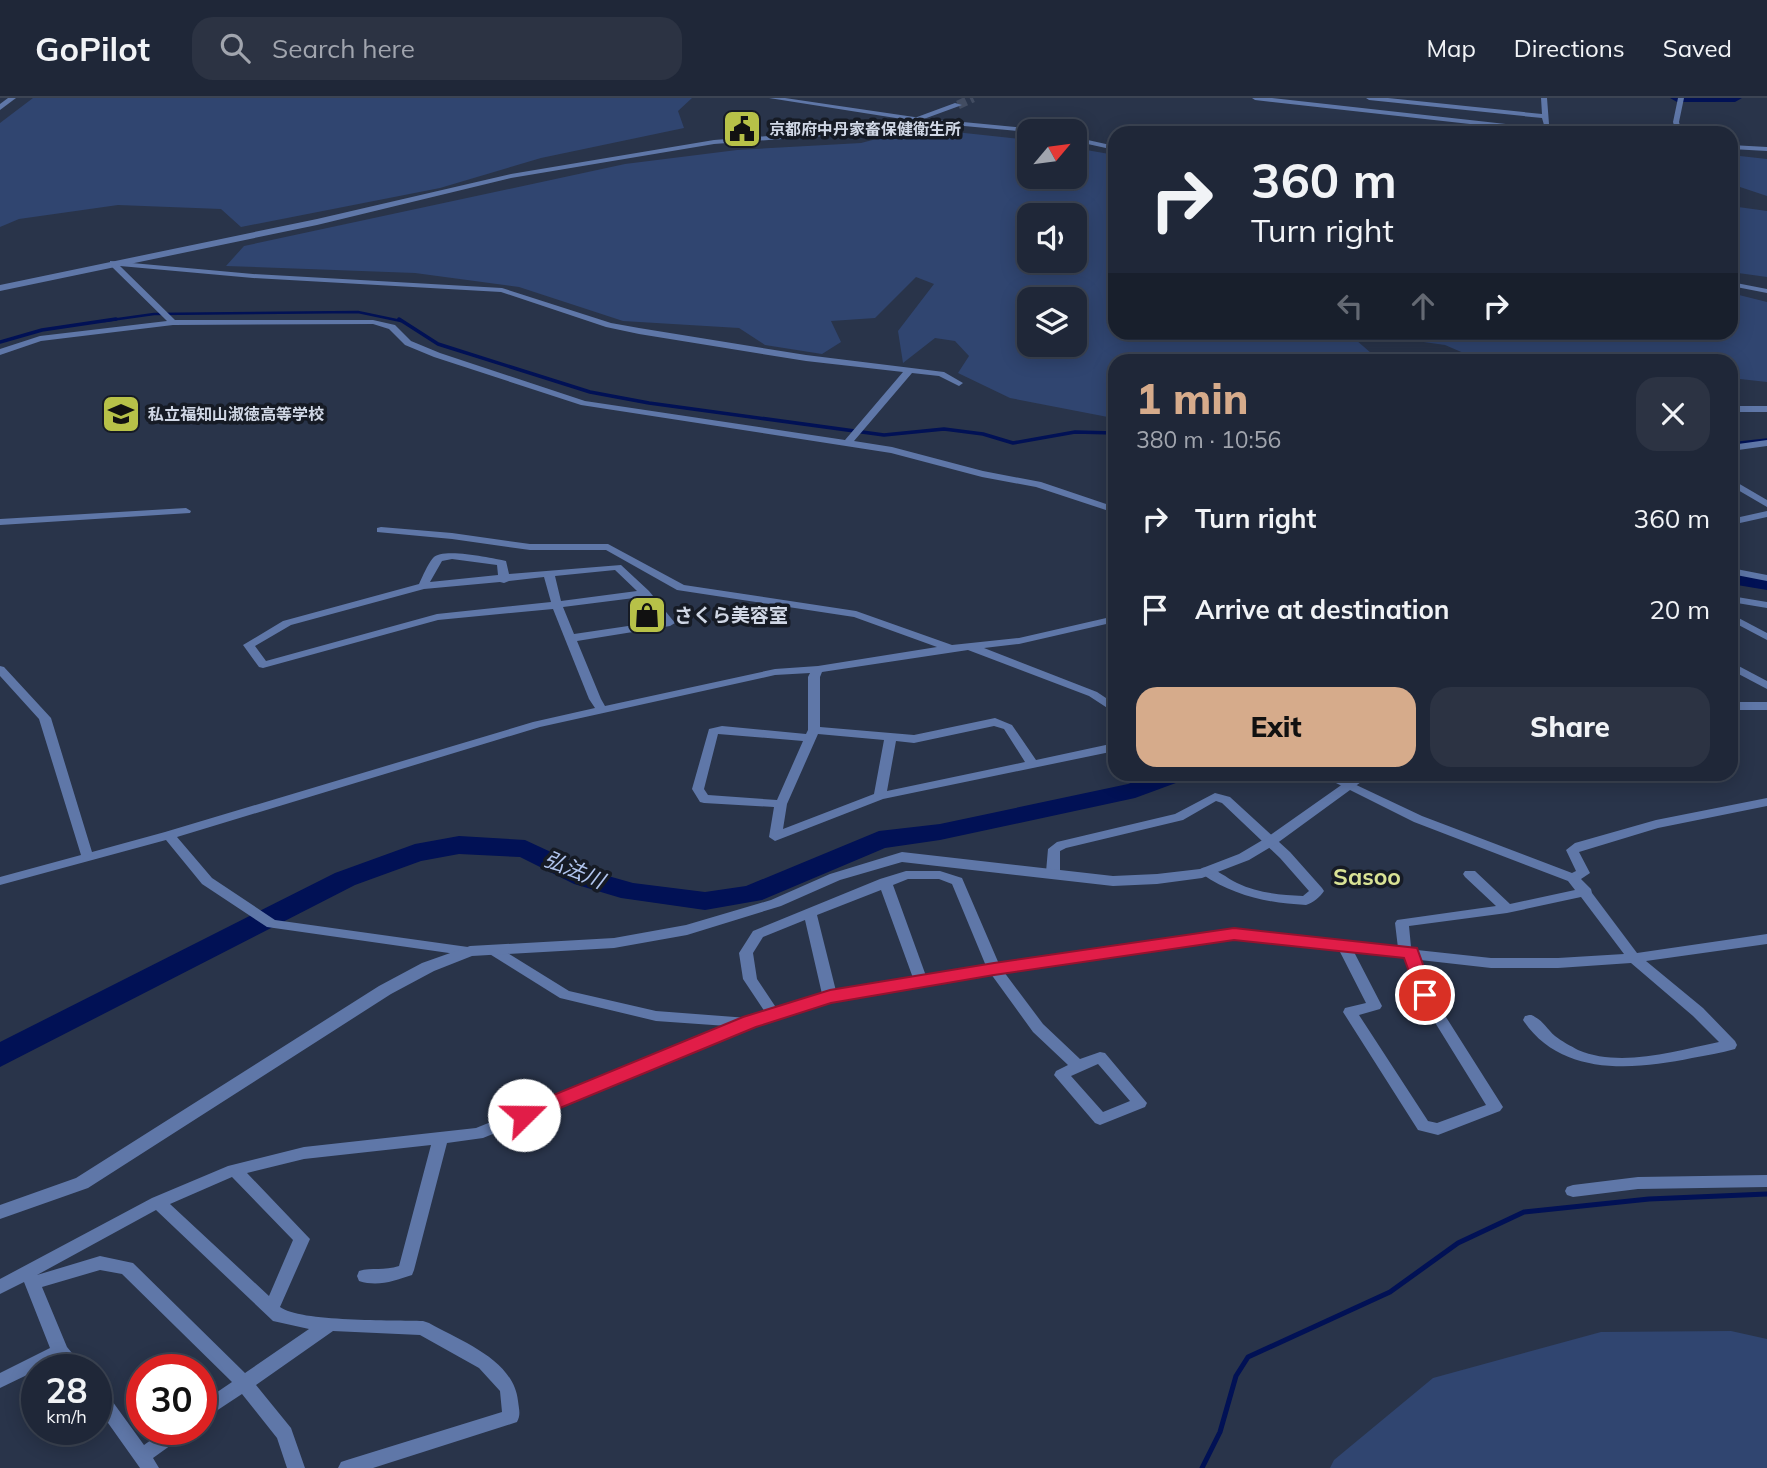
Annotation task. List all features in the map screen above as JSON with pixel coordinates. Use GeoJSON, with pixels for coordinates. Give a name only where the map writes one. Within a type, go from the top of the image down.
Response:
{"type":"FeatureCollection","features":[{"type":"Feature","properties":{"kind":"street"},"geometry":{"type":"LineString","coordinates":[[0,108],[12,98]]}},
{"type":"Feature","properties":{"kind":"street"},"geometry":{"type":"LineString","coordinates":[[772,98],[921,120],[1017,129]]}},
{"type":"Feature","properties":{"kind":"street"},"geometry":{"type":"LineString","coordinates":[[1255,98],[1503,126]]}},
{"type":"Feature","properties":{"kind":"street"},"geometry":{"type":"LineString","coordinates":[[1369,98],[1545,116]]}},
{"type":"Feature","properties":{"kind":"street"},"geometry":{"type":"LineString","coordinates":[[1544,98],[1546,126]]}},
{"type":"Feature","properties":{"kind":"street"},"geometry":{"type":"LineString","coordinates":[[1677,126],[1681,99]]}},
{"type":"Feature","properties":{"kind":"street"},"geometry":{"type":"LineString","coordinates":[[1396,114],[1402,100]]}},
{"type":"Feature","properties":{"kind":"street"},"geometry":{"type":"LineString","coordinates":[[0,288],[317,222],[511,176],[678,146],[891,130],[958,105]]}},
{"type":"Feature","properties":{"kind":"street"},"geometry":{"type":"LineString","coordinates":[[1087,142],[1108,146]]}},
{"type":"Feature","properties":{"kind":"street"},"geometry":{"type":"LineString","coordinates":[[1738,147],[1767,149]]}},
{"type":"Feature","properties":{"kind":"street"},"geometry":{"type":"LineString","coordinates":[[113,263],[173,323]]}},
{"type":"Feature","properties":{"kind":"street"},"geometry":{"type":"LineString","coordinates":[[113,263],[253,276],[502,290],[610,325],[639,331],[806,358],[941,374],[959,383]]}},
{"type":"Feature","properties":{"kind":"street"},"geometry":{"type":"LineString","coordinates":[[1738,285],[1767,291]]}},
{"type":"Feature","properties":{"kind":"street"},"geometry":{"type":"LineString","coordinates":[[0,352],[40,339],[173,323],[373,322],[392,327],[408,344],[584,403],[848,443],[1038,484],[1108,508]]}},
{"type":"Feature","properties":{"kind":"street"},"geometry":{"type":"LineString","coordinates":[[848,443],[910,370]]}},
{"type":"Feature","properties":{"kind":"street"},"geometry":{"type":"LineString","coordinates":[[1738,409],[1767,409]]}},
{"type":"Feature","properties":{"kind":"street"},"geometry":{"type":"LineString","coordinates":[[1738,446],[1767,443]]}},
{"type":"Feature","properties":{"kind":"street"},"geometry":{"type":"LineString","coordinates":[[1738,486],[1767,504]]}},
{"type":"Feature","properties":{"kind":"street"},"geometry":{"type":"LineString","coordinates":[[0,522],[186,511]]}},
{"type":"Feature","properties":{"kind":"street"},"geometry":{"type":"LineString","coordinates":[[1738,520],[1767,514]]}},
{"type":"Feature","properties":{"kind":"street"},"geometry":{"type":"LineString","coordinates":[[381,530],[530,547],[608,547],[681,588],[774,604],[856,614],[951,648]]}},
{"type":"Feature","properties":{"kind":"street"},"geometry":{"type":"LineString","coordinates":[[423,586],[438,558],[452,556],[502,563],[504,580]]}},
{"type":"Feature","properties":{"kind":"street"},"geometry":{"type":"LineString","coordinates":[[573,638],[670,623],[645,593],[617,567],[423,586],[287,623],[249,645],[263,665],[437,617],[645,593]]}},
{"type":"Feature","properties":{"kind":"street"},"geometry":{"type":"LineString","coordinates":[[1738,572],[1767,578]]}},
{"type":"Feature","properties":{"kind":"street"},"geometry":{"type":"LineString","coordinates":[[549,575],[557,605],[573,638],[595,699],[602,709]]}},
{"type":"Feature","properties":{"kind":"street"},"geometry":{"type":"LineString","coordinates":[[1738,599],[1767,605]]}},
{"type":"Feature","properties":{"kind":"street"},"geometry":{"type":"LineString","coordinates":[[0,881],[169,835],[537,724],[775,671],[818,669],[951,648],[1019,641],[1108,621]]}},
{"type":"Feature","properties":{"kind":"street"},"geometry":{"type":"LineString","coordinates":[[1738,621],[1767,637]]}},
{"type":"Feature","properties":{"kind":"street"},"geometry":{"type":"LineString","coordinates":[[970,647],[1093,694],[1108,705]]}},
{"type":"Feature","properties":{"kind":"street"},"geometry":{"type":"LineString","coordinates":[[0,669],[45,718],[88,858]]}},
{"type":"Feature","properties":{"kind":"street"},"geometry":{"type":"LineString","coordinates":[[818,669],[814,677],[812,734],[781,804],[775,838],[880,796],[1108,749]]}},
{"type":"Feature","properties":{"kind":"street"},"geometry":{"type":"LineString","coordinates":[[1738,669],[1767,686]]}},
{"type":"Feature","properties":{"kind":"street"},"geometry":{"type":"LineString","coordinates":[[1738,706],[1767,706]]}},
{"type":"Feature","properties":{"kind":"street"},"geometry":{"type":"LineString","coordinates":[[781,804],[704,799],[698,789],[713,732],[722,730],[914,739],[995,722],[1008,727],[1033,765]]}},
{"type":"Feature","properties":{"kind":"street"},"geometry":{"type":"LineString","coordinates":[[880,796],[891,736]]}},
{"type":"Feature","properties":{"kind":"street"},"geometry":{"type":"LineString","coordinates":[[1338,781],[1418,819],[1573,878],[1634,958],[1698,1012],[1730,1045],[1623,1065],[1573,1055],[1541,1033],[1530,1020]]}},
{"type":"Feature","properties":{"kind":"street"},"geometry":{"type":"LineString","coordinates":[[169,835],[207,880],[272,924],[470,951],[493,950],[614,943],[687,930],[776,903],[835,877],[902,857],[1053,872],[1113,881],[1157,880],[1207,871],[1244,857],[1271,841],[1353,781]]}},
{"type":"Feature","properties":{"kind":"street"},"geometry":{"type":"LineString","coordinates":[[1053,872],[1054,849],[1062,845],[1179,817],[1215,797],[1226,800],[1271,841],[1317,891],[1306,901],[1269,900],[1228,887],[1207,871]]}},
{"type":"Feature","properties":{"kind":"street"},"geometry":{"type":"LineString","coordinates":[[1573,878],[1583,873],[1572,850],[1580,846],[1656,824],[1767,802]]}},
{"type":"Feature","properties":{"kind":"street"},"geometry":{"type":"LineString","coordinates":[[773,1014],[750,979],[746,953],[758,934],[906,875],[940,874],[957,881],[994,969],[1038,1028],[1078,1066]]}},
{"type":"Feature","properties":{"kind":"street"},"geometry":{"type":"LineString","coordinates":[[1470,874],[1507,909]]}},
{"type":"Feature","properties":{"kind":"street"},"geometry":{"type":"LineString","coordinates":[[885,882],[922,981]]}},
{"type":"Feature","properties":{"kind":"street"},"geometry":{"type":"LineString","coordinates":[[1344,947],[1375,1006],[1350,1012],[1423,1126],[1438,1129],[1495,1107],[1425,995],[1408,952],[1402,923],[1507,909],[1586,892]]}},
{"type":"Feature","properties":{"kind":"street"},"geometry":{"type":"LineString","coordinates":[[810,912],[830,997]]}},
{"type":"Feature","properties":{"kind":"street"},"geometry":{"type":"LineString","coordinates":[[30,1277],[158,1202],[234,1170],[304,1153],[478,1134],[750,1022],[830,997],[994,969],[1234,934],[1491,963],[1558,964],[1634,958],[1767,939]]}},
{"type":"Feature","properties":{"kind":"street"},"geometry":{"type":"LineString","coordinates":[[493,950],[565,995],[656,1016],[750,1022]]}},
{"type":"Feature","properties":{"kind":"street"},"geometry":{"type":"LineString","coordinates":[[0,1212],[82,1182],[385,989],[428,967],[470,951]]}},
{"type":"Feature","properties":{"kind":"street"},"geometry":{"type":"LineString","coordinates":[[1100,1058],[1140,1103],[1100,1119],[1061,1075],[1078,1066],[1100,1058]]}},
{"type":"Feature","properties":{"kind":"street"},"geometry":{"type":"LineString","coordinates":[[365,1276],[387,1277],[406,1270],[440,1139]]}},
{"type":"Feature","properties":{"kind":"street"},"geometry":{"type":"LineString","coordinates":[[234,1170],[302,1239],[271,1309]]}},
{"type":"Feature","properties":{"kind":"street"},"geometry":{"type":"LineString","coordinates":[[1573,1191],[1638,1183],[1767,1181]]}},
{"type":"Feature","properties":{"kind":"street"},"geometry":{"type":"LineString","coordinates":[[158,1202],[279,1316],[330,1324],[423,1328],[485,1363],[508,1388],[511,1417],[347,1468]]}},
{"type":"Feature","properties":{"kind":"street"},"geometry":{"type":"LineString","coordinates":[[0,1287],[30,1277],[100,1263],[127,1268],[243,1382],[285,1434],[296,1468]]}},
{"type":"Feature","properties":{"kind":"street"},"geometry":{"type":"LineString","coordinates":[[30,1277],[63,1354]]}},
{"type":"Feature","properties":{"kind":"street"},"geometry":{"type":"LineString","coordinates":[[217,1401],[330,1324]]}},
{"type":"Feature","properties":{"kind":"street"},"geometry":{"type":"LineString","coordinates":[[0,1381],[60,1350]]}},
{"type":"Feature","properties":{"kind":"street"},"geometry":{"type":"LineString","coordinates":[[112,1414],[146,1462],[164,1445]]}},
{"type":"Feature","properties":{"kind":"shaded area"},"geometry":{"type":"Polygon","coordinates":[[[33,98],[692,98],[678,111],[684,128],[541,158],[440,188],[241,227],[221,209],[118,205],[19,219],[0,227],[0,123],[33,98]]]}},
{"type":"Feature","properties":{"kind":"shaded area"},"geometry":{"type":"Polygon","coordinates":[[[918,128],[1017,139],[1017,189],[1087,189],[1087,150],[1108,154],[1108,340],[1356,340],[1374,354],[1108,354],[1108,417],[1010,398],[958,373],[969,356],[955,341],[935,338],[903,363],[898,331],[934,284],[916,277],[875,318],[831,321],[841,342],[822,354],[765,345],[739,328],[623,321],[519,287],[415,273],[226,266],[244,246],[625,164],[737,150],[861,143],[918,128]]]}},
{"type":"Feature","properties":{"kind":"shaded area"},"geometry":{"type":"Polygon","coordinates":[[[1738,156],[1767,159],[1767,196],[1738,186],[1738,156]]]}},
{"type":"Feature","properties":{"kind":"shaded area"},"geometry":{"type":"Polygon","coordinates":[[[1738,207],[1767,211],[1767,277],[1738,273],[1738,207]]]}},
{"type":"Feature","properties":{"kind":"shaded area"},"geometry":{"type":"Polygon","coordinates":[[[1738,295],[1767,302],[1767,382],[1738,379],[1738,354],[1466,354],[1445,345],[1409,340],[1738,340],[1738,295]]]}},
{"type":"Feature","properties":{"kind":"shaded area"},"geometry":{"type":"Polygon","coordinates":[[[1731,1331],[1767,1339],[1767,1468],[1330,1468],[1334,1460],[1433,1378],[1601,1332],[1731,1331]]]}},
{"type":"Feature","properties":{"kind":"waterway"},"geometry":{"type":"LineString","coordinates":[[1677,98],[1735,98]]}},
{"type":"Feature","properties":{"kind":"waterway"},"geometry":{"type":"LineString","coordinates":[[104,321],[154,314],[358,312],[401,321]]}},
{"type":"Feature","properties":{"kind":"waterway"},"geometry":{"type":"LineString","coordinates":[[0,342],[42,330],[116,319]]}},
{"type":"Feature","properties":{"kind":"waterway"},"geometry":{"type":"LineString","coordinates":[[399,319],[438,344],[590,392],[649,403],[884,435],[944,429],[983,434],[1013,443],[1075,432],[1108,433]]}},
{"type":"Feature","properties":{"kind":"waterway"},"geometry":{"type":"LineString","coordinates":[[1738,443],[1767,440]]}},
{"type":"Feature","properties":{"kind":"waterway","name":"弘法川"},"geometry":{"type":"LineString","coordinates":[[1738,578],[1767,583]]}},
{"type":"Feature","properties":{"kind":"waterway","name":"弘法川"},"geometry":{"type":"LineString","coordinates":[[0,1056],[345,879],[415,853],[459,845],[525,849],[584,878],[631,892],[705,901],[752,894],[879,840],[940,832],[1135,790],[1158,781]]}},
{"type":"Feature","properties":{"kind":"waterway"},"geometry":{"type":"LineString","coordinates":[[1202,1468],[1220,1432],[1236,1376],[1248,1357],[1390,1292],[1458,1243],[1524,1212],[1649,1199],[1767,1194]]}},
{"type":"Feature","properties":{"kind":"tunnel"},"geometry":{"type":"LineString","coordinates":[[958,105],[973,98]]}},
{"type":"Feature","properties":{"kind":"place","name":"京都府中丹家畜保健衛生所"},"geometry":{"type":"Point","coordinates":[742,129]}},
{"type":"Feature","properties":{"kind":"place","name":"私立福知山淑徳高等学校"},"geometry":{"type":"Point","coordinates":[121,414]}},
{"type":"Feature","properties":{"kind":"place","name":"さくら美容室"},"geometry":{"type":"Point","coordinates":[647,615]}},
{"type":"Feature","properties":{"kind":"district","name":"Sasoo"},"geometry":{"type":"Point","coordinates":[1367,877]}},
{"type":"Feature","properties":{"kind":"route"},"geometry":{"type":"LineString","coordinates":[[524,1115],[750,1022],[830,997],[994,969],[1234,934],[1411,952],[1425,995]]}}]}
